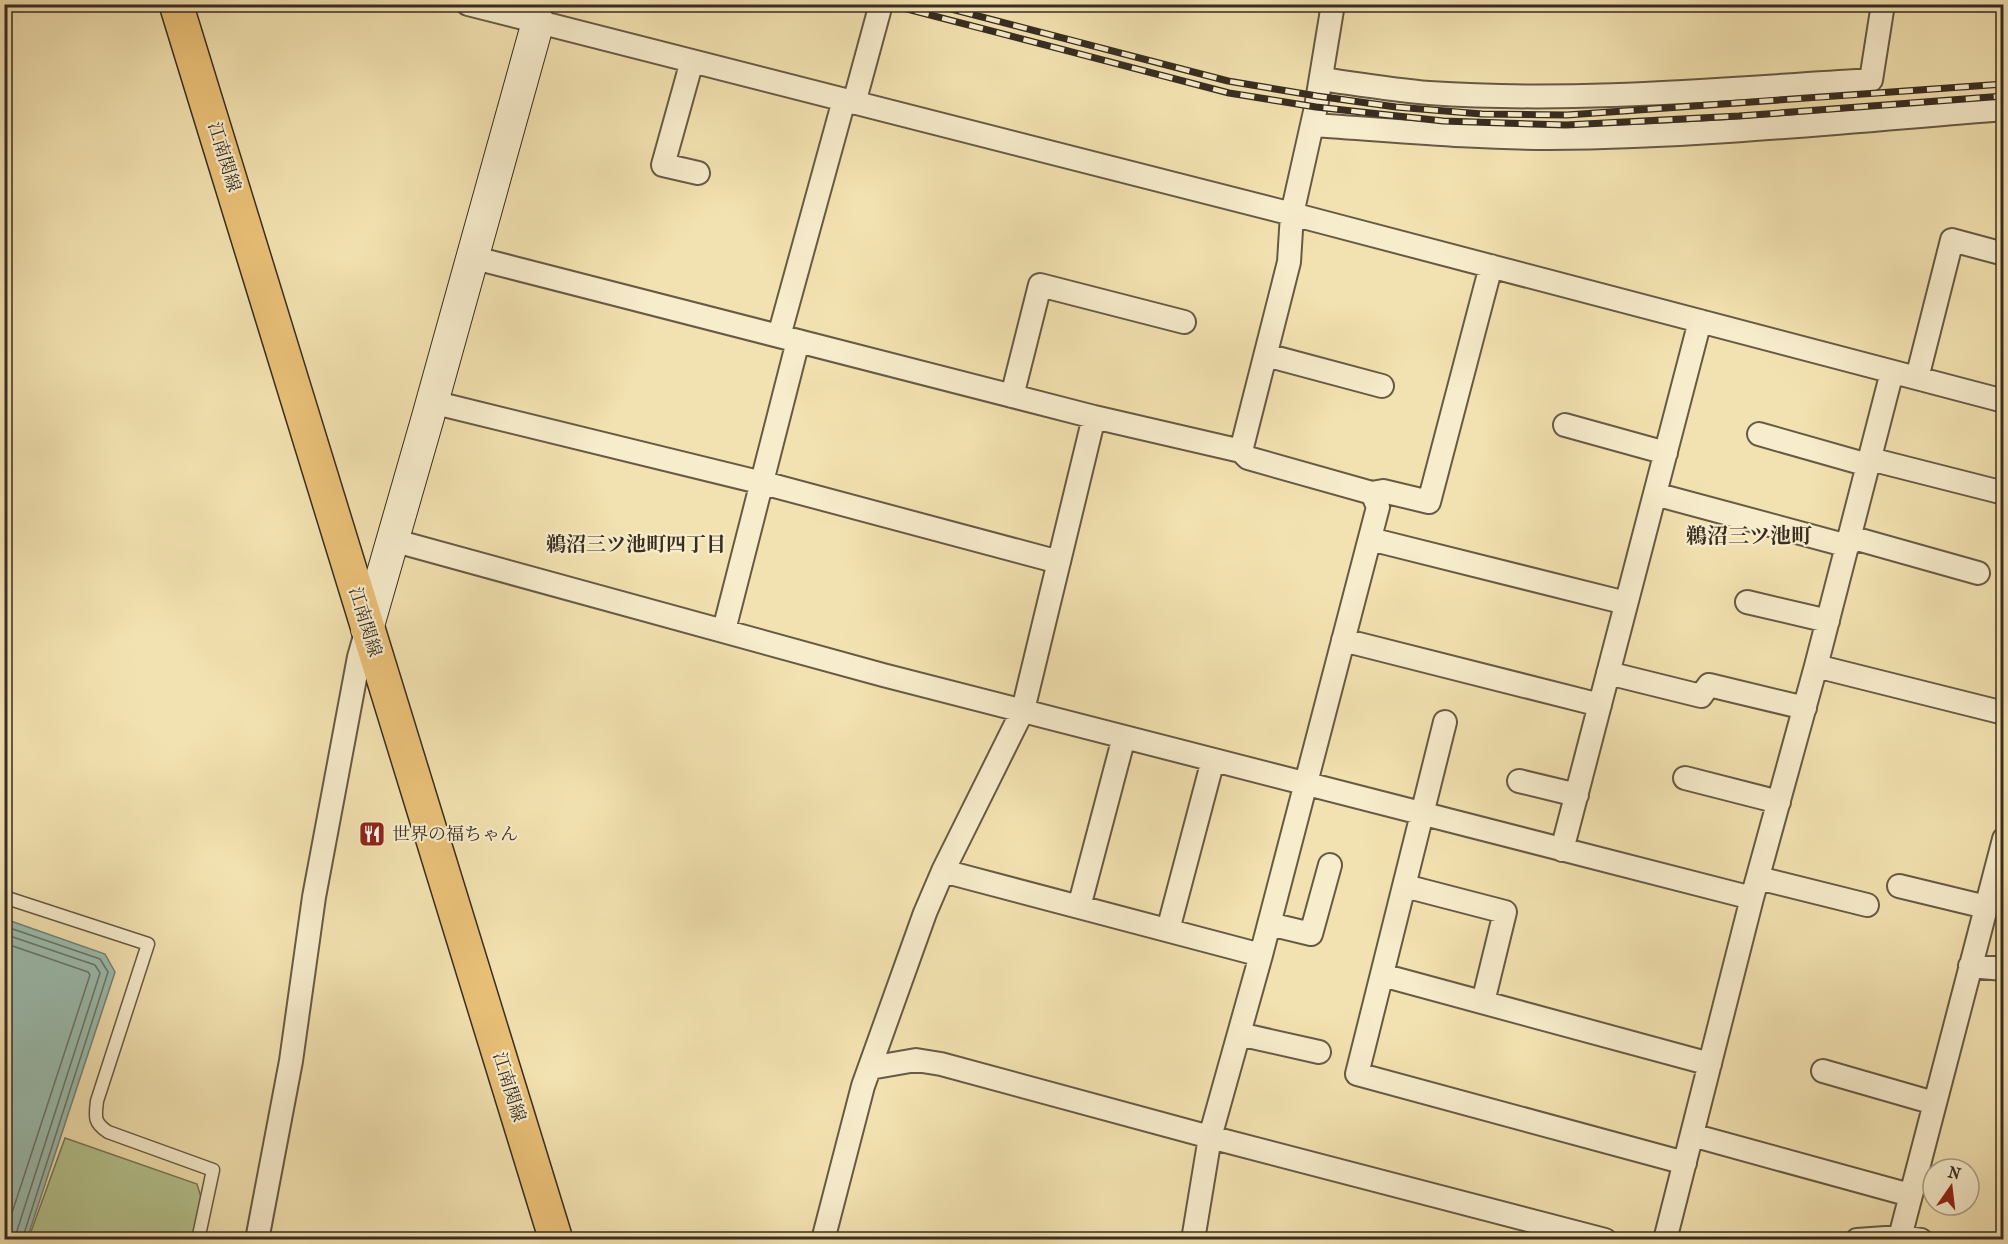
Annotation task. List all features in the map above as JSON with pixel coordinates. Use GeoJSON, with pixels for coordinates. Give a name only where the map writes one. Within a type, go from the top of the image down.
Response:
{"type":"FeatureCollection","features":[{"type":"Feature","properties":{"kind":"main road","name":"江南関線"},"geometry":{"type":"LineString","coordinates":[[176,4],[556,1239]]}},
{"type":"Feature","properties":{"kind":"street"},"geometry":{"type":"LineString","coordinates":[[468,4],[540,13],[692,61],[1292,214],[2004,401]]}},
{"type":"Feature","properties":{"kind":"street"},"geometry":{"type":"LineString","coordinates":[[724,630],[762,483],[788,339],[849,101],[881,4]]}},
{"type":"Feature","properties":{"kind":"street"},"geometry":{"type":"LineString","coordinates":[[1241,451],[1290,262],[1292,214],[1312,125],[1334,4]]}},
{"type":"Feature","properties":{"kind":"street"},"geometry":{"type":"LineString","coordinates":[[1321,79],[1428,93],[1520,97],[1638,95],[1871,80],[1883,4]]}},
{"type":"Feature","properties":{"kind":"street"},"geometry":{"type":"LineString","coordinates":[[256,1239],[291,1061],[314,897],[359,657],[540,13]]}},
{"type":"Feature","properties":{"kind":"street"},"geometry":{"type":"LineString","coordinates":[[692,61],[663,165],[698,173]]}},
{"type":"Feature","properties":{"kind":"street"},"geometry":{"type":"LineString","coordinates":[[1312,125],[1548,138],[1746,129],[2004,109]]}},
{"type":"Feature","properties":{"kind":"street"},"geometry":{"type":"LineString","coordinates":[[1917,378],[1952,240],[2004,254]]}},
{"type":"Feature","properties":{"kind":"street"},"geometry":{"type":"LineString","coordinates":[[471,257],[1094,417],[1241,451],[1248,458],[1372,493],[1383,491],[1429,502],[1491,266]]}},
{"type":"Feature","properties":{"kind":"street"},"geometry":{"type":"LineString","coordinates":[[1012,396],[1040,285],[1184,322]]}},
{"type":"Feature","properties":{"kind":"street"},"geometry":{"type":"LineString","coordinates":[[1562,850],[1700,321]]}},
{"type":"Feature","properties":{"kind":"street"},"geometry":{"type":"LineString","coordinates":[[1266,355],[1382,386]]}},
{"type":"Feature","properties":{"kind":"street"},"geometry":{"type":"LineString","coordinates":[[1665,1239],[1755,888],[1805,708],[1892,372]]}},
{"type":"Feature","properties":{"kind":"street"},"geometry":{"type":"LineString","coordinates":[[432,402],[762,483],[1059,562]]}},
{"type":"Feature","properties":{"kind":"street"},"geometry":{"type":"LineString","coordinates":[[823,1239],[863,1086],[924,913],[1023,710],[1094,417]]}},
{"type":"Feature","properties":{"kind":"street"},"geometry":{"type":"LineString","coordinates":[[1565,425],[1666,453]]}},
{"type":"Feature","properties":{"kind":"street"},"geometry":{"type":"LineString","coordinates":[[1759,434],[2004,493]]}},
{"type":"Feature","properties":{"kind":"street"},"geometry":{"type":"LineString","coordinates":[[1193,1239],[1210,1137],[1261,955],[1378,507],[1372,493]]}},
{"type":"Feature","properties":{"kind":"street"},"geometry":{"type":"LineString","coordinates":[[1655,494],[1978,573]]}},
{"type":"Feature","properties":{"kind":"street"},"geometry":{"type":"LineString","coordinates":[[1370,539],[1626,603]]}},
{"type":"Feature","properties":{"kind":"street"},"geometry":{"type":"LineString","coordinates":[[392,540],[884,675],[1562,850],[1755,888],[1867,905]]}},
{"type":"Feature","properties":{"kind":"street"},"geometry":{"type":"LineString","coordinates":[[1747,602],[1828,621]]}},
{"type":"Feature","properties":{"kind":"street"},"geometry":{"type":"LineString","coordinates":[[1343,640],[1600,705]]}},
{"type":"Feature","properties":{"kind":"street"},"geometry":{"type":"LineString","coordinates":[[1816,666],[2004,713]]}},
{"type":"Feature","properties":{"kind":"street"},"geometry":{"type":"LineString","coordinates":[[1608,673],[1701,696],[1709,685],[1805,708]]}},
{"type":"Feature","properties":{"kind":"street"},"geometry":{"type":"LineString","coordinates":[[1445,722],[1357,1074],[1685,1162]]}},
{"type":"Feature","properties":{"kind":"street"},"geometry":{"type":"LineString","coordinates":[[1079,907],[1124,737]]}},
{"type":"Feature","properties":{"kind":"street"},"geometry":{"type":"LineString","coordinates":[[1168,930],[1213,760]]}},
{"type":"Feature","properties":{"kind":"street"},"geometry":{"type":"LineString","coordinates":[[1685,778],[1779,802]]}},
{"type":"Feature","properties":{"kind":"street"},"geometry":{"type":"LineString","coordinates":[[1519,780],[1576,795]]}},
{"type":"Feature","properties":{"kind":"street"},"geometry":{"type":"LineString","coordinates":[[1857,1239],[1911,1238],[1910,1195],[2004,839]]}},
{"type":"Feature","properties":{"kind":"street"},"geometry":{"type":"LineString","coordinates":[[1269,924],[1311,934],[1329,865]]}},
{"type":"Feature","properties":{"kind":"street"},"geometry":{"type":"LineString","coordinates":[[943,871],[1261,955]]}},
{"type":"Feature","properties":{"kind":"street"},"geometry":{"type":"LineString","coordinates":[[1404,886],[1505,912],[1483,1002]]}},
{"type":"Feature","properties":{"kind":"street"},"geometry":{"type":"LineString","coordinates":[[1899,886],[1986,907]]}},
{"type":"Feature","properties":{"kind":"street"},"geometry":{"type":"LineString","coordinates":[[1970,966],[2004,969]]}},
{"type":"Feature","properties":{"kind":"street"},"geometry":{"type":"LineString","coordinates":[[1382,975],[1710,1064]]}},
{"type":"Feature","properties":{"kind":"street"},"geometry":{"type":"LineString","coordinates":[[1239,1034],[1319,1052]]}},
{"type":"Feature","properties":{"kind":"street"},"geometry":{"type":"LineString","coordinates":[[870,1068],[916,1060],[941,1064],[1210,1137],[1605,1239]]}},
{"type":"Feature","properties":{"kind":"street"},"geometry":{"type":"LineString","coordinates":[[1824,1071],[1934,1103]]}},
{"type":"Feature","properties":{"kind":"street"},"geometry":{"type":"LineString","coordinates":[[1692,1135],[1910,1195]]}},
{"type":"Feature","properties":{"kind":"lane"},"geometry":{"type":"LineString","coordinates":[[4,897],[148,944],[97,1101],[95,1115],[99,1125],[108,1132],[213,1170],[198,1239]]}},
{"type":"Feature","properties":{"kind":"green space"},"geometry":{"type":"Polygon","coordinates":[[[65,1138],[197,1184],[203,1204],[191,1239],[28,1240],[65,1138]]]}},
{"type":"Feature","properties":{"kind":"water"},"geometry":{"type":"Polygon","coordinates":[[[5,919],[105,954],[115,972],[27,1239],[5,1239],[5,919]]]}},
{"type":"Feature","properties":{"kind":"railway"},"geometry":{"type":"LineString","coordinates":[[888,4],[1229,93],[1316,107],[1443,121],[1566,125],[1739,116],[2004,96]]}},
{"type":"Feature","properties":{"kind":"railway"},"geometry":{"type":"LineString","coordinates":[[932,4],[1228,81],[1396,107],[1482,114],[1567,115],[2004,84]]}},
{"type":"Feature","properties":{"kind":"place","name":"世界の福ちゃん"},"geometry":{"type":"Point","coordinates":[372,834]}},
{"type":"Feature","properties":{"kind":"district","name":"鵜沼三ツ池町"},"geometry":{"type":"Point","coordinates":[1749,536]}},
{"type":"Feature","properties":{"kind":"district","name":"鵜沼三ツ池町四丁目"},"geometry":{"type":"Point","coordinates":[636,544]}}]}
